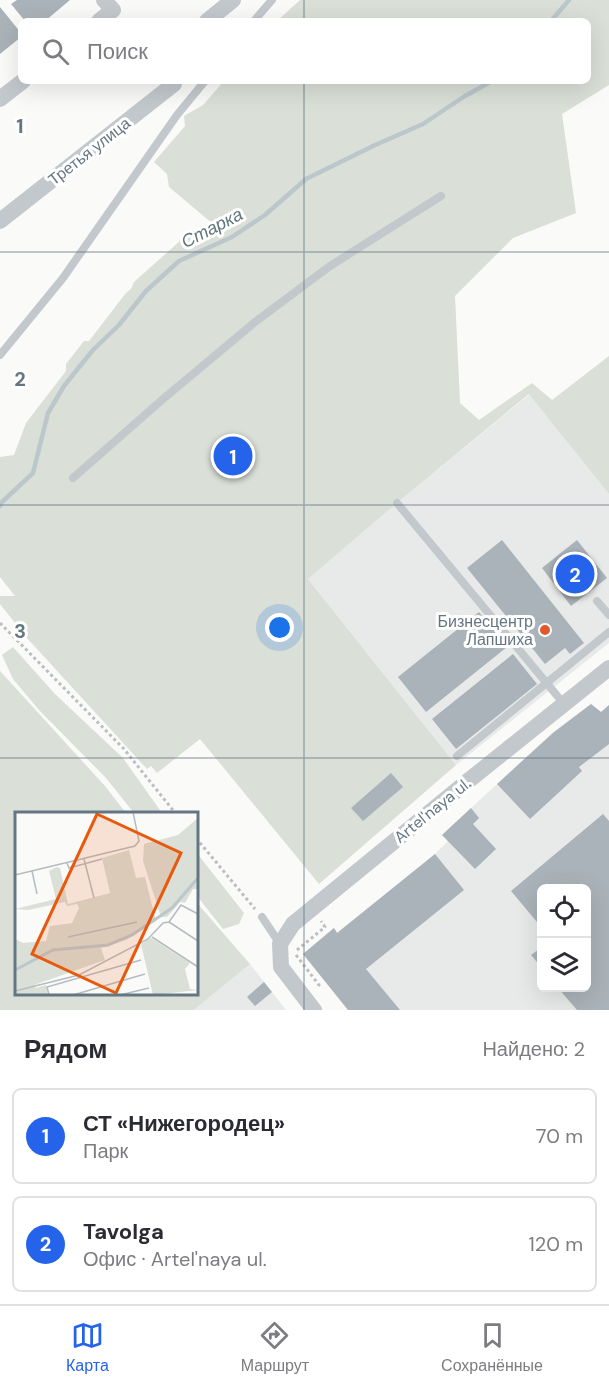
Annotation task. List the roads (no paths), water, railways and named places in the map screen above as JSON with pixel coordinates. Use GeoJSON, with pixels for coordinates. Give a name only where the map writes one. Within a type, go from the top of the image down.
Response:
{"type":"FeatureCollection","features":[{"type":"Feature","properties":{"kind":"street"},"geometry":{"type":"LineString","coordinates":[[211,18],[232,0]]}},
{"type":"Feature","properties":{"kind":"street"},"geometry":{"type":"LineString","coordinates":[[0,99],[19,84]]}},
{"type":"Feature","properties":{"kind":"street","name":"Третья улица"},"geometry":{"type":"LineString","coordinates":[[0,221],[174,84]]}},
{"type":"Feature","properties":{"kind":"street","name":"Artel'naya ul."},"geometry":{"type":"LineString","coordinates":[[280,944],[293,924],[609,668]]}},
{"type":"Feature","properties":{"kind":"street"},"geometry":{"type":"LineString","coordinates":[[280,944],[281,967],[314,1010]]}},
{"type":"Feature","properties":{"kind":"lane"},"geometry":{"type":"LineString","coordinates":[[257,18],[272,0]]}},
{"type":"Feature","properties":{"kind":"lane"},"geometry":{"type":"LineString","coordinates":[[0,356],[63,278],[177,115],[203,84]]}},
{"type":"Feature","properties":{"kind":"lane"},"geometry":{"type":"LineString","coordinates":[[73,478],[162,399],[255,322],[330,266],[441,196]]}},
{"type":"Feature","properties":{"kind":"lane"},"geometry":{"type":"LineString","coordinates":[[397,503],[564,704]]}},
{"type":"Feature","properties":{"kind":"lane"},"geometry":{"type":"LineString","coordinates":[[597,601],[609,615]]}},
{"type":"Feature","properties":{"kind":"lane"},"geometry":{"type":"LineString","coordinates":[[457,756],[609,632]]}},
{"type":"Feature","properties":{"kind":"lane"},"geometry":{"type":"LineString","coordinates":[[261,917],[280,944]]}},
{"type":"Feature","properties":{"kind":"waterway","name":"Старка"},"geometry":{"type":"LineString","coordinates":[[554,18],[569,0]]}},
{"type":"Feature","properties":{"kind":"waterway","name":"Старка"},"geometry":{"type":"LineString","coordinates":[[0,506],[33,473],[48,413],[64,386],[146,291],[179,261],[232,237],[265,215],[306,179],[423,124],[487,84]]}},
{"type":"Feature","properties":{"kind":"place","name":"СТ «Нижегородец»"},"geometry":{"type":"Point","coordinates":[233,456]}},
{"type":"Feature","properties":{"kind":"place","name":"Tavolga"},"geometry":{"type":"Point","coordinates":[575,574]}},
{"type":"Feature","properties":{"kind":"place","name":"Бизнесцентр Лапшиха"},"geometry":{"type":"Point","coordinates":[545,630]}}]}
